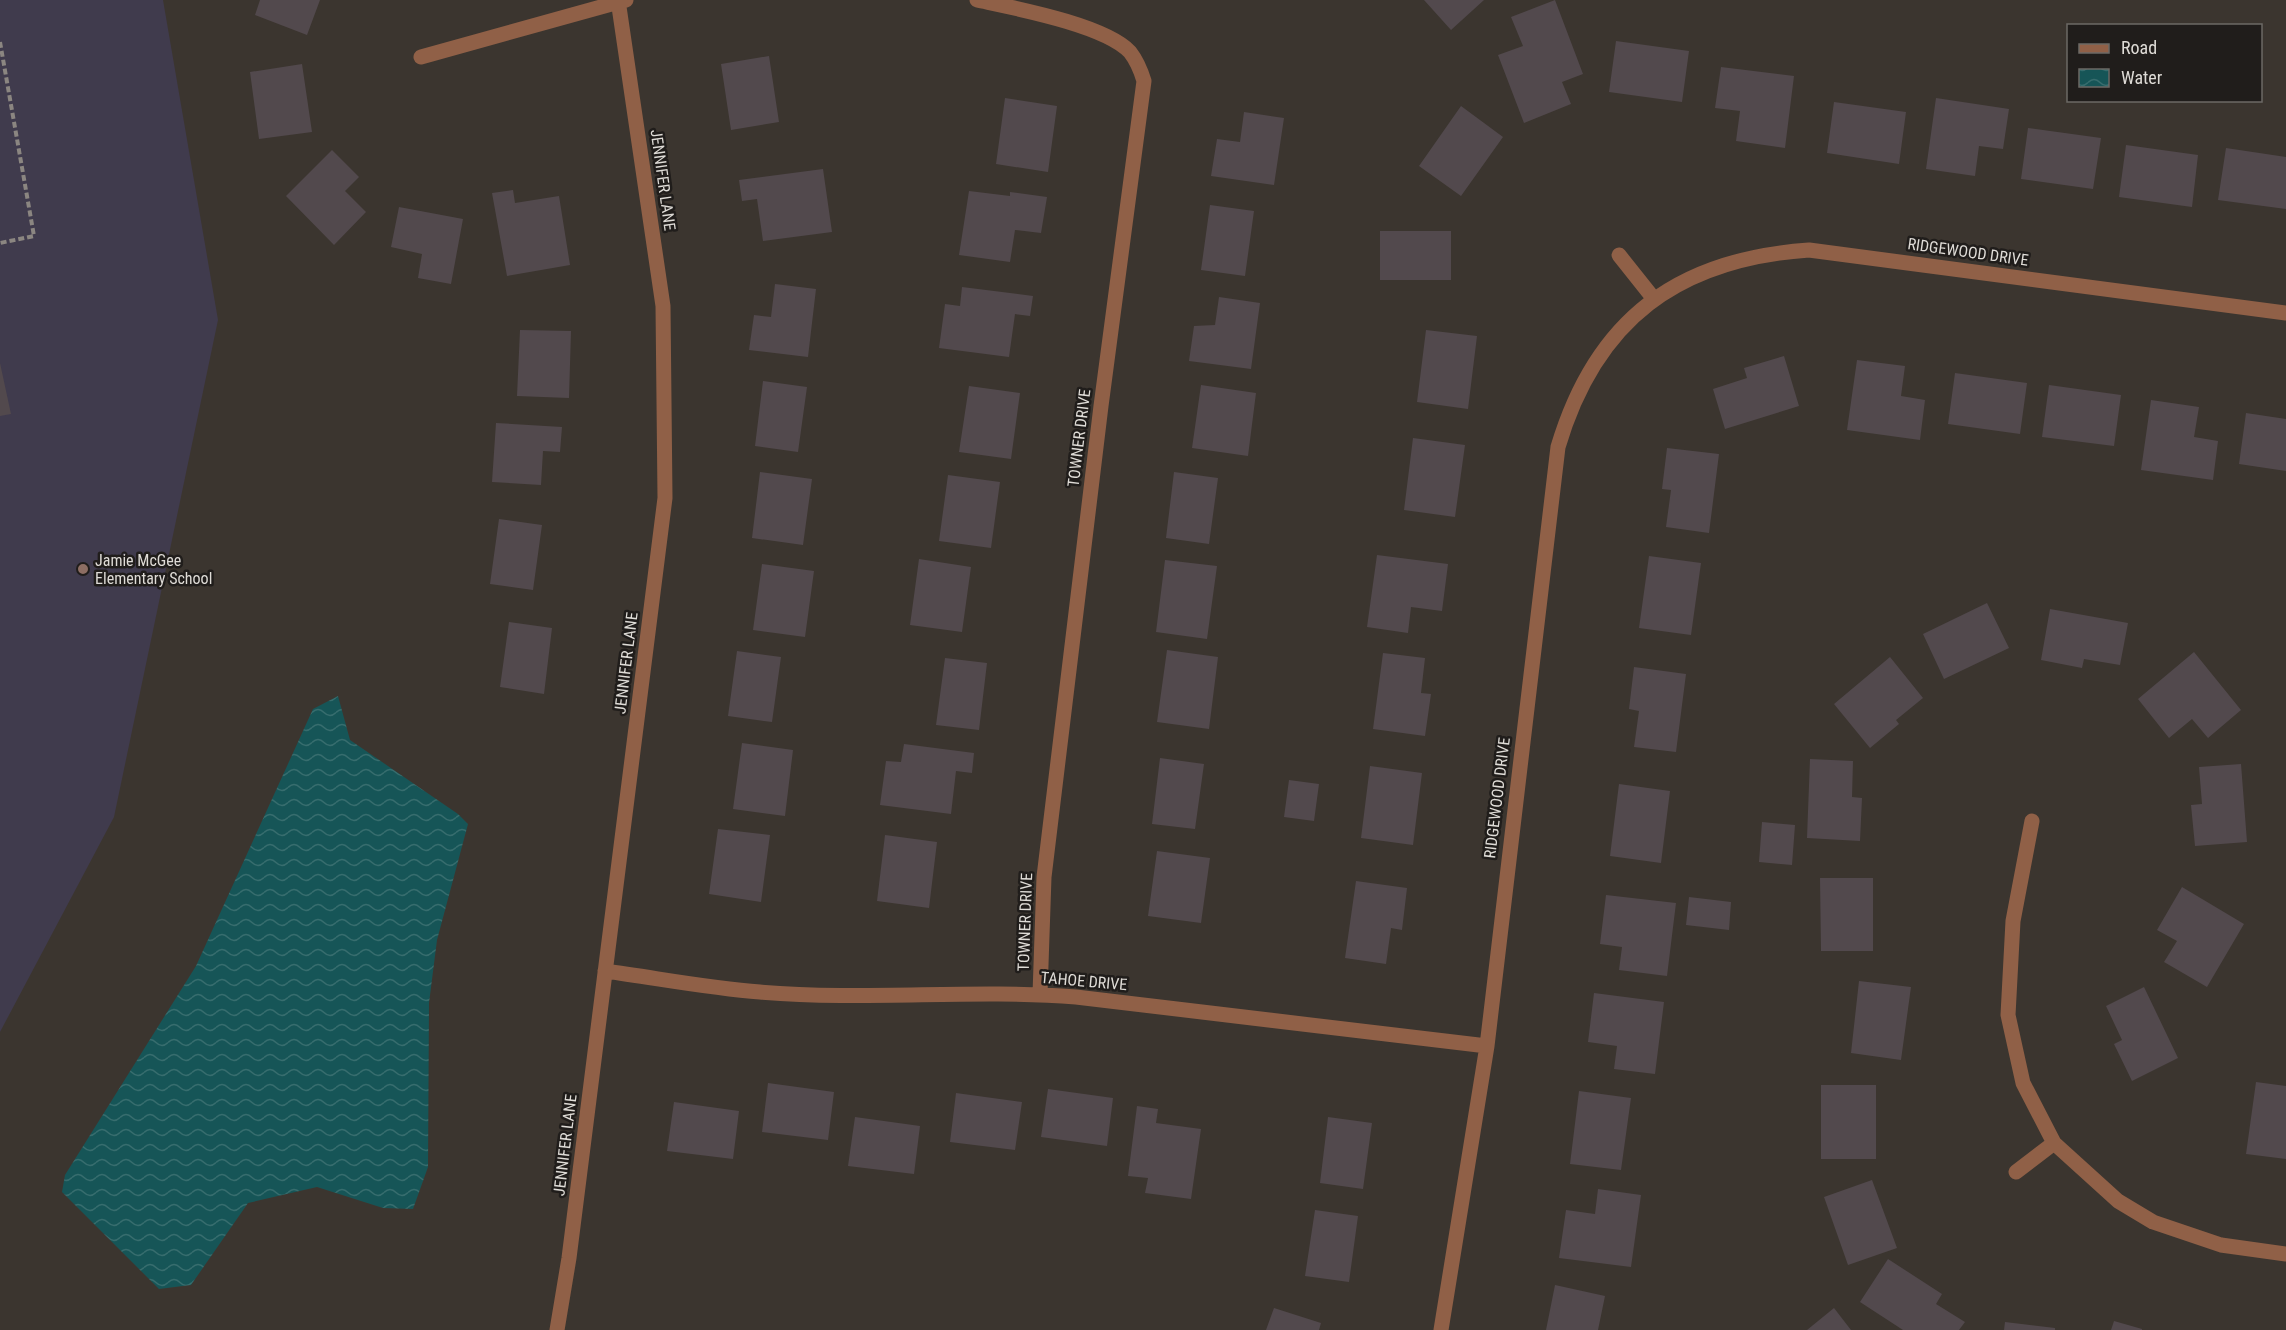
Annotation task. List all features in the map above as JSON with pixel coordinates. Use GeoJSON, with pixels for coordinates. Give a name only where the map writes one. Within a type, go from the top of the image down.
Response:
{"type":"FeatureCollection","features":[{"type":"Feature","properties":{"kind":"street"},"geometry":{"type":"LineString","coordinates":[[421,57],[621,0]]}},
{"type":"Feature","properties":{"kind":"street","name":"JENNIFER LANE"},"geometry":{"type":"LineString","coordinates":[[556,1330],[569,1258],[665,498],[663,306],[621,0]]}},
{"type":"Feature","properties":{"kind":"street","name":"TOWNER DRIVE"},"geometry":{"type":"LineString","coordinates":[[977,0],[1080,27],[1113,39],[1129,52],[1139,67],[1144,81],[1101,406],[1044,877],[1040,994]]}},
{"type":"Feature","properties":{"kind":"street","name":"RIDGEWOOD DRIVE"},"geometry":{"type":"LineString","coordinates":[[1441,1330],[1487,1046],[1558,447],[1577,393],[1606,345],[1654,299],[1701,271],[1743,258],[1809,250],[2286,313]]}},
{"type":"Feature","properties":{"kind":"street"},"geometry":{"type":"LineString","coordinates":[[1619,255],[1654,299]]}},
{"type":"Feature","properties":{"kind":"street"},"geometry":{"type":"LineString","coordinates":[[2032,821],[2013,921],[2008,1015],[2023,1083],[2054,1143],[2118,1201],[2153,1222],[2221,1245],[2286,1254]]}},
{"type":"Feature","properties":{"kind":"street","name":"TAHOE DRIVE"},"geometry":{"type":"LineString","coordinates":[[605,971],[760,992],[876,996],[1040,994],[1487,1046]]}},
{"type":"Feature","properties":{"kind":"street"},"geometry":{"type":"LineString","coordinates":[[2016,1172],[2054,1143]]}},
{"type":"Feature","properties":{"kind":"path"},"geometry":{"type":"LineString","coordinates":[[0,42],[34,236],[0,243]]}},
{"type":"Feature","properties":{"kind":"shaded area","name":"Jamie McGee Elementary School"},"geometry":{"type":"Polygon","coordinates":[[[0,0],[163,0],[218,320],[114,817],[0,1032],[0,0]]]}},
{"type":"Feature","properties":{"kind":"water"},"geometry":{"type":"Polygon","coordinates":[[[338,696],[350,740],[458,814],[468,824],[437,940],[429,1003],[428,1167],[413,1209],[383,1208],[317,1187],[248,1203],[191,1285],[159,1289],[62,1192],[65,1175],[196,966],[313,709],[338,696]]]}},
{"type":"Feature","properties":{"kind":"building"},"geometry":{"type":"Polygon","coordinates":[[[260,0],[320,0],[307,35],[255,15],[260,0]]]}},
{"type":"Feature","properties":{"kind":"building"},"geometry":{"type":"Polygon","coordinates":[[[1424,0],[1484,0],[1451,30],[1424,0]]]}},
{"type":"Feature","properties":{"kind":"building"},"geometry":{"type":"Polygon","coordinates":[[[1555,0],[1583,74],[1562,82],[1571,104],[1524,123],[1498,55],[1523,46],[1511,17],[1555,0]]]}},
{"type":"Feature","properties":{"kind":"building"},"geometry":{"type":"Polygon","coordinates":[[[1616,41],[1689,51],[1682,102],[1609,92],[1616,41]]]}},
{"type":"Feature","properties":{"kind":"building"},"geometry":{"type":"Polygon","coordinates":[[[769,56],[779,122],[731,130],[721,64],[769,56]]]}},
{"type":"Feature","properties":{"kind":"building"},"geometry":{"type":"Polygon","coordinates":[[[302,64],[312,132],[259,139],[250,72],[302,64]]]}},
{"type":"Feature","properties":{"kind":"building"},"geometry":{"type":"Polygon","coordinates":[[[1721,67],[1794,76],[1785,148],[1736,141],[1740,111],[1715,108],[1721,67]]]}},
{"type":"Feature","properties":{"kind":"building"},"geometry":{"type":"Polygon","coordinates":[[[1005,98],[1057,106],[1048,172],[996,164],[1005,98]]]}},
{"type":"Feature","properties":{"kind":"building"},"geometry":{"type":"Polygon","coordinates":[[[1936,98],[2009,109],[2003,149],[1979,146],[1975,176],[1926,169],[1936,98]]]}},
{"type":"Feature","properties":{"kind":"building"},"geometry":{"type":"Polygon","coordinates":[[[1834,102],[1906,112],[1899,164],[1827,153],[1834,102]]]}},
{"type":"Feature","properties":{"kind":"building"},"geometry":{"type":"Polygon","coordinates":[[[1461,106],[1503,137],[1461,196],[1419,166],[1461,106]]]}},
{"type":"Feature","properties":{"kind":"building"},"geometry":{"type":"Polygon","coordinates":[[[1244,112],[1284,118],[1274,185],[1211,176],[1217,139],[1240,142],[1244,112]]]}},
{"type":"Feature","properties":{"kind":"building"},"geometry":{"type":"Polygon","coordinates":[[[2028,128],[2101,138],[2093,189],[2021,179],[2028,128]]]}},
{"type":"Feature","properties":{"kind":"building"},"geometry":{"type":"Polygon","coordinates":[[[2126,145],[2198,155],[2192,207],[2119,197],[2126,145]]]}},
{"type":"Feature","properties":{"kind":"building"},"geometry":{"type":"Polygon","coordinates":[[[2226,148],[2286,157],[2286,209],[2218,200],[2226,148]]]}},
{"type":"Feature","properties":{"kind":"building"},"geometry":{"type":"Polygon","coordinates":[[[332,150],[359,177],[345,191],[366,212],[334,245],[286,196],[332,150]]]}},
{"type":"Feature","properties":{"kind":"building"},"geometry":{"type":"Polygon","coordinates":[[[823,169],[832,232],[763,241],[757,199],[742,201],[739,180],[823,169]]]}},
{"type":"Feature","properties":{"kind":"building"},"geometry":{"type":"Polygon","coordinates":[[[513,190],[515,203],[559,196],[570,265],[507,276],[492,193],[513,190]]]}},
{"type":"Feature","properties":{"kind":"building"},"geometry":{"type":"Polygon","coordinates":[[[969,191],[1010,196],[1010,192],[1047,197],[1041,233],[1015,230],[1010,262],[959,255],[969,191]]]}},
{"type":"Feature","properties":{"kind":"building"},"geometry":{"type":"Polygon","coordinates":[[[1210,205],[1254,211],[1245,276],[1201,270],[1210,205]]]}},
{"type":"Feature","properties":{"kind":"building"},"geometry":{"type":"Polygon","coordinates":[[[399,207],[463,219],[451,284],[418,278],[422,254],[391,247],[399,207]]]}},
{"type":"Feature","properties":{"kind":"building"},"geometry":{"type":"Polygon","coordinates":[[[1380,231],[1451,231],[1451,280],[1380,280],[1380,231]]]}},
{"type":"Feature","properties":{"kind":"building"},"geometry":{"type":"Polygon","coordinates":[[[775,284],[816,289],[808,357],[749,350],[754,315],[771,317],[775,284]]]}},
{"type":"Feature","properties":{"kind":"building"},"geometry":{"type":"Polygon","coordinates":[[[962,287],[1033,296],[1030,316],[1015,314],[1009,357],[939,348],[945,304],[960,306],[962,287]]]}},
{"type":"Feature","properties":{"kind":"building"},"geometry":{"type":"Polygon","coordinates":[[[1219,297],[1260,303],[1251,369],[1189,361],[1194,326],[1215,325],[1219,297]]]}},
{"type":"Feature","properties":{"kind":"building"},"geometry":{"type":"Polygon","coordinates":[[[520,330],[571,331],[569,398],[517,396],[520,330]]]}},
{"type":"Feature","properties":{"kind":"building"},"geometry":{"type":"Polygon","coordinates":[[[1426,330],[1477,336],[1468,409],[1417,402],[1426,330]]]}},
{"type":"Feature","properties":{"kind":"building"},"geometry":{"type":"Polygon","coordinates":[[[1784,356],[1799,406],[1725,429],[1713,389],[1747,378],[1744,368],[1784,356]]]}},
{"type":"Feature","properties":{"kind":"building"},"geometry":{"type":"Polygon","coordinates":[[[1857,360],[1905,366],[1901,396],[1925,400],[1920,440],[1847,430],[1857,360]]]}},
{"type":"Feature","properties":{"kind":"building"},"geometry":{"type":"Polygon","coordinates":[[[0,363],[11,414],[0,416],[0,363]]]}},
{"type":"Feature","properties":{"kind":"building"},"geometry":{"type":"Polygon","coordinates":[[[1955,373],[2027,383],[2020,434],[1948,424],[1955,373]]]}},
{"type":"Feature","properties":{"kind":"building"},"geometry":{"type":"Polygon","coordinates":[[[763,381],[807,387],[798,452],[755,446],[763,381]]]}},
{"type":"Feature","properties":{"kind":"building"},"geometry":{"type":"Polygon","coordinates":[[[1201,385],[1256,393],[1248,456],[1192,448],[1201,385]]]}},
{"type":"Feature","properties":{"kind":"building"},"geometry":{"type":"Polygon","coordinates":[[[2049,385],[2121,395],[2114,446],[2042,437],[2049,385]]]}},
{"type":"Feature","properties":{"kind":"building"},"geometry":{"type":"Polygon","coordinates":[[[969,386],[1020,393],[1011,459],[959,452],[969,386]]]}},
{"type":"Feature","properties":{"kind":"building"},"geometry":{"type":"Polygon","coordinates":[[[2151,400],[2199,407],[2194,437],[2218,441],[2213,480],[2141,470],[2151,400]]]}},
{"type":"Feature","properties":{"kind":"building"},"geometry":{"type":"Polygon","coordinates":[[[2246,413],[2286,419],[2286,471],[2239,464],[2246,413]]]}},
{"type":"Feature","properties":{"kind":"building"},"geometry":{"type":"Polygon","coordinates":[[[496,423],[562,427],[560,452],[543,451],[541,485],[492,482],[496,423]]]}},
{"type":"Feature","properties":{"kind":"building"},"geometry":{"type":"Polygon","coordinates":[[[1413,438],[1465,445],[1455,517],[1404,510],[1413,438]]]}},
{"type":"Feature","properties":{"kind":"building"},"geometry":{"type":"Polygon","coordinates":[[[1667,448],[1719,454],[1709,533],[1666,527],[1671,490],[1662,489],[1667,448]]]}},
{"type":"Feature","properties":{"kind":"building"},"geometry":{"type":"Polygon","coordinates":[[[760,472],[812,479],[803,545],[752,538],[760,472]]]}},
{"type":"Feature","properties":{"kind":"building"},"geometry":{"type":"Polygon","coordinates":[[[1174,472],[1218,478],[1209,544],[1166,538],[1174,472]]]}},
{"type":"Feature","properties":{"kind":"building"},"geometry":{"type":"Polygon","coordinates":[[[948,475],[1000,482],[991,548],[939,541],[948,475]]]}},
{"type":"Feature","properties":{"kind":"building"},"geometry":{"type":"Polygon","coordinates":[[[499,519],[542,525],[533,590],[490,584],[499,519]]]}},
{"type":"Feature","properties":{"kind":"building"},"geometry":{"type":"Polygon","coordinates":[[[1377,555],[1448,564],[1442,611],[1411,607],[1408,633],[1367,627],[1377,555]]]}},
{"type":"Feature","properties":{"kind":"building"},"geometry":{"type":"Polygon","coordinates":[[[1649,556],[1701,563],[1691,635],[1639,628],[1649,556]]]}},
{"type":"Feature","properties":{"kind":"building"},"geometry":{"type":"Polygon","coordinates":[[[919,559],[971,567],[962,632],[910,625],[919,559]]]}},
{"type":"Feature","properties":{"kind":"building"},"geometry":{"type":"Polygon","coordinates":[[[1165,560],[1217,566],[1207,639],[1156,632],[1165,560]]]}},
{"type":"Feature","properties":{"kind":"building"},"geometry":{"type":"Polygon","coordinates":[[[762,564],[814,571],[805,637],[753,630],[762,564]]]}},
{"type":"Feature","properties":{"kind":"building"},"geometry":{"type":"Polygon","coordinates":[[[1987,603],[2009,648],[1944,679],[1923,634],[1987,603]]]}},
{"type":"Feature","properties":{"kind":"building"},"geometry":{"type":"Polygon","coordinates":[[[2050,609],[2128,623],[2120,665],[2084,659],[2082,668],[2041,660],[2050,609]]]}},
{"type":"Feature","properties":{"kind":"building"},"geometry":{"type":"Polygon","coordinates":[[[509,622],[552,628],[544,694],[500,687],[509,622]]]}},
{"type":"Feature","properties":{"kind":"building"},"geometry":{"type":"Polygon","coordinates":[[[1167,650],[1218,657],[1209,729],[1157,722],[1167,650]]]}},
{"type":"Feature","properties":{"kind":"building"},"geometry":{"type":"Polygon","coordinates":[[[737,651],[781,657],[772,722],[728,716],[737,651]]]}},
{"type":"Feature","properties":{"kind":"building"},"geometry":{"type":"Polygon","coordinates":[[[2194,652],[2241,710],[2208,738],[2192,719],[2169,738],[2138,699],[2194,652]]]}},
{"type":"Feature","properties":{"kind":"building"},"geometry":{"type":"Polygon","coordinates":[[[1383,653],[1425,658],[1421,693],[1431,694],[1425,736],[1373,729],[1383,653]]]}},
{"type":"Feature","properties":{"kind":"building"},"geometry":{"type":"Polygon","coordinates":[[[1890,657],[1923,698],[1896,720],[1899,724],[1870,748],[1834,704],[1890,657]]]}},
{"type":"Feature","properties":{"kind":"building"},"geometry":{"type":"Polygon","coordinates":[[[945,658],[987,663],[979,730],[936,725],[945,658]]]}},
{"type":"Feature","properties":{"kind":"building"},"geometry":{"type":"Polygon","coordinates":[[[1634,667],[1686,674],[1676,752],[1634,747],[1639,711],[1629,709],[1634,667]]]}},
{"type":"Feature","properties":{"kind":"building"},"geometry":{"type":"Polygon","coordinates":[[[742,743],[793,750],[785,816],[733,809],[742,743]]]}},
{"type":"Feature","properties":{"kind":"building"},"geometry":{"type":"Polygon","coordinates":[[[904,744],[974,753],[972,773],[956,771],[951,814],[880,805],[886,761],[901,762],[904,744]]]}},
{"type":"Feature","properties":{"kind":"building"},"geometry":{"type":"Polygon","coordinates":[[[1160,758],[1204,764],[1195,829],[1152,824],[1160,758]]]}},
{"type":"Feature","properties":{"kind":"building"},"geometry":{"type":"Polygon","coordinates":[[[1810,759],[1853,761],[1852,797],[1862,798],[1860,841],[1807,838],[1810,759]]]}},
{"type":"Feature","properties":{"kind":"building"},"geometry":{"type":"Polygon","coordinates":[[[2241,764],[2247,842],[2195,846],[2191,805],[2202,804],[2199,767],[2241,764]]]}},
{"type":"Feature","properties":{"kind":"building"},"geometry":{"type":"Polygon","coordinates":[[[1370,766],[1422,773],[1413,845],[1361,838],[1370,766]]]}},
{"type":"Feature","properties":{"kind":"building"},"geometry":{"type":"Polygon","coordinates":[[[1289,780],[1319,784],[1314,821],[1284,817],[1289,780]]]}},
{"type":"Feature","properties":{"kind":"building"},"geometry":{"type":"Polygon","coordinates":[[[1619,784],[1670,791],[1661,863],[1610,856],[1619,784]]]}},
{"type":"Feature","properties":{"kind":"building"},"geometry":{"type":"Polygon","coordinates":[[[1762,822],[1795,825],[1792,865],[1759,862],[1762,822]]]}},
{"type":"Feature","properties":{"kind":"building"},"geometry":{"type":"Polygon","coordinates":[[[718,829],[770,835],[761,902],[709,894],[718,829]]]}},
{"type":"Feature","properties":{"kind":"building"},"geometry":{"type":"Polygon","coordinates":[[[885,835],[937,842],[929,908],[877,901],[885,835]]]}},
{"type":"Feature","properties":{"kind":"building"},"geometry":{"type":"Polygon","coordinates":[[[1157,851],[1210,858],[1201,923],[1148,916],[1157,851]]]}},
{"type":"Feature","properties":{"kind":"building"},"geometry":{"type":"Polygon","coordinates":[[[1820,878],[1873,878],[1873,951],[1821,951],[1820,878]]]}},
{"type":"Feature","properties":{"kind":"building"},"geometry":{"type":"Polygon","coordinates":[[[1356,881],[1407,888],[1402,930],[1391,928],[1386,964],[1345,958],[1356,881]]]}},
{"type":"Feature","properties":{"kind":"building"},"geometry":{"type":"Polygon","coordinates":[[[2182,887],[2244,924],[2207,987],[2164,962],[2177,941],[2157,930],[2182,887]]]}},
{"type":"Feature","properties":{"kind":"building"},"geometry":{"type":"Polygon","coordinates":[[[1606,895],[1676,903],[1667,976],[1619,970],[1622,947],[1600,944],[1606,895]]]}},
{"type":"Feature","properties":{"kind":"building"},"geometry":{"type":"Polygon","coordinates":[[[1689,897],[1731,902],[1729,930],[1686,925],[1689,897]]]}},
{"type":"Feature","properties":{"kind":"building"},"geometry":{"type":"Polygon","coordinates":[[[1859,981],[1911,987],[1901,1060],[1851,1053],[1859,981]]]}},
{"type":"Feature","properties":{"kind":"building"},"geometry":{"type":"Polygon","coordinates":[[[2144,987],[2178,1058],[2132,1081],[2114,1044],[2122,1040],[2106,1006],[2144,987]]]}},
{"type":"Feature","properties":{"kind":"building"},"geometry":{"type":"Polygon","coordinates":[[[1594,993],[1664,1002],[1655,1074],[1614,1069],[1617,1046],[1588,1042],[1594,993]]]}},
{"type":"Feature","properties":{"kind":"building"},"geometry":{"type":"Polygon","coordinates":[[[2256,1082],[2286,1086],[2286,1159],[2246,1154],[2256,1082]]]}},
{"type":"Feature","properties":{"kind":"building"},"geometry":{"type":"Polygon","coordinates":[[[768,1083],[834,1092],[828,1140],[762,1132],[768,1083]]]}},
{"type":"Feature","properties":{"kind":"building"},"geometry":{"type":"Polygon","coordinates":[[[1821,1085],[1876,1085],[1876,1159],[1821,1159],[1821,1085]]]}},
{"type":"Feature","properties":{"kind":"building"},"geometry":{"type":"Polygon","coordinates":[[[1048,1089],[1113,1098],[1107,1146],[1041,1137],[1048,1089]]]}},
{"type":"Feature","properties":{"kind":"building"},"geometry":{"type":"Polygon","coordinates":[[[1579,1091],[1631,1098],[1621,1170],[1570,1164],[1579,1091]]]}},
{"type":"Feature","properties":{"kind":"building"},"geometry":{"type":"Polygon","coordinates":[[[956,1093],[1022,1102],[1015,1150],[950,1142],[956,1093]]]}},
{"type":"Feature","properties":{"kind":"building"},"geometry":{"type":"Polygon","coordinates":[[[674,1102],[739,1111],[733,1159],[667,1151],[674,1102]]]}},
{"type":"Feature","properties":{"kind":"building"},"geometry":{"type":"Polygon","coordinates":[[[1137,1106],[1158,1109],[1156,1123],[1201,1129],[1191,1199],[1145,1193],[1148,1178],[1128,1176],[1137,1106]]]}},
{"type":"Feature","properties":{"kind":"building"},"geometry":{"type":"Polygon","coordinates":[[[855,1117],[920,1126],[914,1174],[848,1166],[855,1117]]]}},
{"type":"Feature","properties":{"kind":"building"},"geometry":{"type":"Polygon","coordinates":[[[1328,1117],[1372,1123],[1363,1189],[1320,1183],[1328,1117]]]}},
{"type":"Feature","properties":{"kind":"building"},"geometry":{"type":"Polygon","coordinates":[[[1872,1180],[1897,1248],[1848,1265],[1824,1197],[1872,1180]]]}},
{"type":"Feature","properties":{"kind":"building"},"geometry":{"type":"Polygon","coordinates":[[[1598,1189],[1641,1195],[1631,1267],[1559,1258],[1566,1210],[1595,1214],[1598,1189]]]}},
{"type":"Feature","properties":{"kind":"building"},"geometry":{"type":"Polygon","coordinates":[[[1315,1210],[1358,1216],[1349,1282],[1305,1276],[1315,1210]]]}},
{"type":"Feature","properties":{"kind":"building"},"geometry":{"type":"Polygon","coordinates":[[[1888,1259],[1942,1294],[1936,1304],[1965,1322],[1959,1330],[1903,1330],[1860,1302],[1888,1259]]]}},
{"type":"Feature","properties":{"kind":"building"},"geometry":{"type":"Polygon","coordinates":[[[1555,1285],[1605,1296],[1598,1330],[1546,1330],[1555,1285]]]}},
{"type":"Feature","properties":{"kind":"building"},"geometry":{"type":"Polygon","coordinates":[[[1274,1308],[1321,1323],[1319,1330],[1266,1330],[1274,1308]]]}},
{"type":"Feature","properties":{"kind":"building"},"geometry":{"type":"Polygon","coordinates":[[[1834,1308],[1851,1330],[1807,1330],[1834,1308]]]}},
{"type":"Feature","properties":{"kind":"building"},"geometry":{"type":"Polygon","coordinates":[[[2114,1321],[2142,1329],[2142,1330],[2111,1330],[2114,1321]]]}},
{"type":"Feature","properties":{"kind":"building"},"geometry":{"type":"Polygon","coordinates":[[[2005,1322],[2055,1328],[2055,1330],[2004,1330],[2005,1322]]]}},
{"type":"Feature","properties":{"kind":"place","name":"Jamie McGee Elementary School"},"geometry":{"type":"Point","coordinates":[83,569]}}]}
